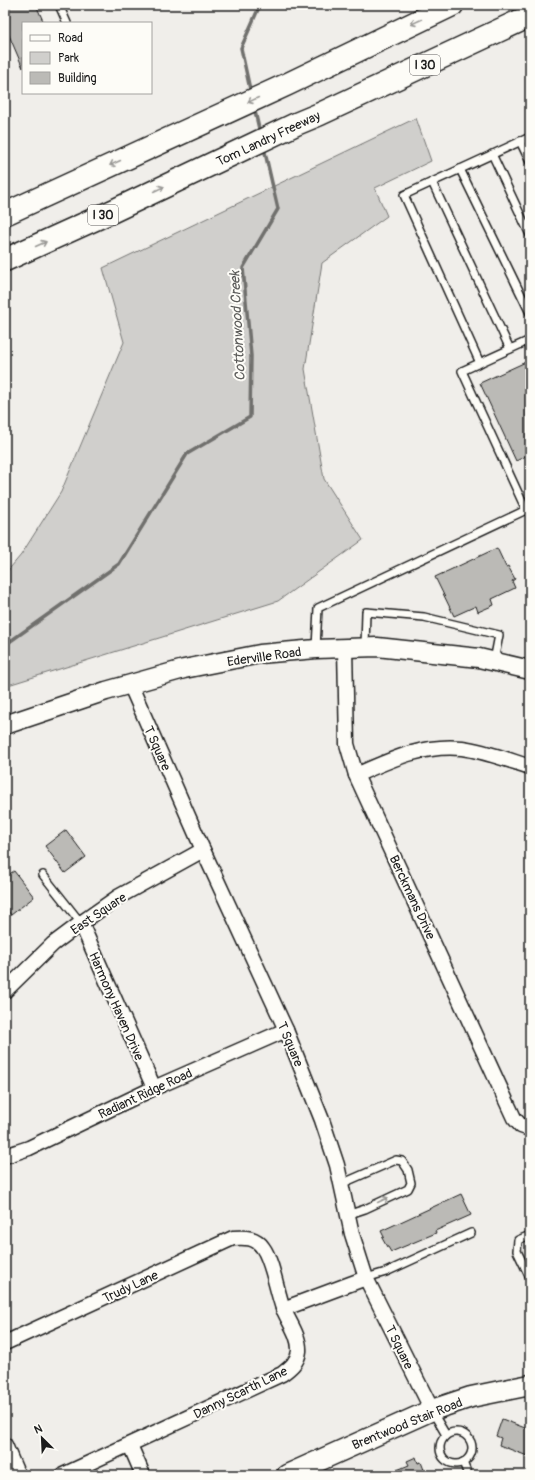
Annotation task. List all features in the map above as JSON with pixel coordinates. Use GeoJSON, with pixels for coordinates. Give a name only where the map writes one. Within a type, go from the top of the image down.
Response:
{"type":"FeatureCollection","features":[{"type":"Feature","properties":{"kind":"highway"},"geometry":{"type":"LineString","coordinates":[[5,214],[288,84],[452,5]]}},
{"type":"Feature","properties":{"kind":"highway","name":"Tom Landry Freeway"},"geometry":{"type":"LineString","coordinates":[[5,260],[530,16]]}},
{"type":"Feature","properties":{"kind":"highway"},"geometry":{"type":"LineString","coordinates":[[320,114],[350,109],[470,55],[530,30]]}},
{"type":"Feature","properties":{"kind":"main road","name":"Brentwood Stair Road"},"geometry":{"type":"LineString","coordinates":[[291,1474],[432,1410],[471,1397],[530,1385]]}},
{"type":"Feature","properties":{"kind":"street","name":"Ederville Road"},"geometry":{"type":"LineString","coordinates":[[5,725],[106,691],[184,669],[260,654],[316,648],[376,647],[447,654],[530,670]]}},
{"type":"Feature","properties":{"kind":"street","name":"Berckmans Drive"},"geometry":{"type":"LineString","coordinates":[[345,648],[347,744],[356,775],[514,1118],[522,1126],[530,1129]]}},
{"type":"Feature","properties":{"kind":"street","name":"T Square"},"geometry":{"type":"LineString","coordinates":[[130,684],[203,850],[286,1030],[322,1120],[337,1165],[347,1215],[366,1278],[432,1410]]}},
{"type":"Feature","properties":{"kind":"street"},"geometry":{"type":"LineString","coordinates":[[356,775],[396,757],[412,752],[446,747],[463,748],[476,751],[530,767]]}},
{"type":"Feature","properties":{"kind":"street","name":"East Square"},"geometry":{"type":"LineString","coordinates":[[5,992],[53,944],[118,897],[203,850]]}},
{"type":"Feature","properties":{"kind":"street","name":"Harmony Haven Drive"},"geometry":{"type":"LineString","coordinates":[[81,924],[154,1088]]}},
{"type":"Feature","properties":{"kind":"street","name":"Radiant Ridge Road"},"geometry":{"type":"LineString","coordinates":[[5,1156],[29,1148],[154,1088],[286,1030]]}},
{"type":"Feature","properties":{"kind":"street","name":"Trudy Lane"},"geometry":{"type":"LineString","coordinates":[[5,1344],[233,1238],[244,1237],[256,1240]]}},
{"type":"Feature","properties":{"kind":"street","name":"Danny Scarth Lane"},"geometry":{"type":"LineString","coordinates":[[63,1475],[282,1374],[291,1368],[297,1360],[299,1343],[283,1308],[268,1258],[263,1248],[256,1240]]}},
{"type":"Feature","properties":{"kind":"street"},"geometry":{"type":"LineString","coordinates":[[283,1308],[366,1278]]}},
{"type":"Feature","properties":{"kind":"street"},"geometry":{"type":"LineString","coordinates":[[5,1445],[19,1475]]}},
{"type":"Feature","properties":{"kind":"street"},"geometry":{"type":"LineString","coordinates":[[130,1445],[143,1475]]}},
{"type":"Feature","properties":{"kind":"lane"},"geometry":{"type":"LineString","coordinates":[[59,5],[67,22]]}},
{"type":"Feature","properties":{"kind":"lane"},"geometry":{"type":"LineString","coordinates":[[480,363],[404,195],[530,137]]}},
{"type":"Feature","properties":{"kind":"lane"},"geometry":{"type":"LineString","coordinates":[[520,142],[530,162]]}},
{"type":"Feature","properties":{"kind":"lane"},"geometry":{"type":"LineString","coordinates":[[492,154],[530,235]]}},
{"type":"Feature","properties":{"kind":"lane"},"geometry":{"type":"LineString","coordinates":[[460,169],[530,313]]}},
{"type":"Feature","properties":{"kind":"lane"},"geometry":{"type":"LineString","coordinates":[[432,182],[510,349]]}},
{"type":"Feature","properties":{"kind":"lane"},"geometry":{"type":"LineString","coordinates":[[316,648],[318,608],[528,510],[462,371],[530,340]]}},
{"type":"Feature","properties":{"kind":"lane"},"geometry":{"type":"LineString","coordinates":[[365,647],[366,612],[424,617],[499,636],[494,662]]}},
{"type":"Feature","properties":{"kind":"lane"},"geometry":{"type":"LineString","coordinates":[[43,874],[81,924]]}},
{"type":"Feature","properties":{"kind":"lane"},"geometry":{"type":"LineString","coordinates":[[340,1184],[396,1160],[402,1161],[408,1170],[411,1183],[408,1189],[365,1209],[347,1215]]}},
{"type":"Feature","properties":{"kind":"lane"},"geometry":{"type":"LineString","coordinates":[[366,1278],[386,1272],[471,1233]]}},
{"type":"Feature","properties":{"kind":"lane"},"geometry":{"type":"LineString","coordinates":[[530,1235],[518,1240],[517,1251],[530,1278]]}},
{"type":"Feature","properties":{"kind":"lane"},"geometry":{"type":"LineString","coordinates":[[432,1410],[446,1435]]}},
{"type":"Feature","properties":{"kind":"lane"},"geometry":{"type":"LineString","coordinates":[[457,1432],[467,1437],[471,1448],[470,1453],[463,1462],[453,1463],[442,1456],[440,1447],[443,1438],[446,1435],[457,1432]]}},
{"type":"Feature","properties":{"kind":"lane"},"geometry":{"type":"LineString","coordinates":[[463,1462],[468,1475]]}},
{"type":"Feature","properties":{"kind":"green space"},"geometry":{"type":"Polygon","coordinates":[[[416,118],[431,161],[375,188],[387,216],[322,263],[305,369],[324,479],[363,540],[278,601],[5,686],[5,574],[21,555],[61,492],[124,342],[103,268],[416,118]]]}},
{"type":"Feature","properties":{"kind":"building"},"geometry":{"type":"Polygon","coordinates":[[[5,5],[36,5],[44,22],[22,22],[22,66],[5,26],[5,5]]]}},
{"type":"Feature","properties":{"kind":"building"},"geometry":{"type":"Polygon","coordinates":[[[530,360],[530,454],[516,461],[480,383],[530,360]]]}},
{"type":"Feature","properties":{"kind":"building"},"geometry":{"type":"Polygon","coordinates":[[[497,548],[506,567],[508,566],[515,579],[512,581],[515,588],[492,599],[494,605],[478,612],[476,606],[454,616],[435,577],[497,548]]]}},
{"type":"Feature","properties":{"kind":"building"},"geometry":{"type":"Polygon","coordinates":[[[66,830],[86,857],[65,873],[45,846],[66,830]]]}},
{"type":"Feature","properties":{"kind":"building"},"geometry":{"type":"Polygon","coordinates":[[[14,871],[34,897],[11,915],[5,907],[5,877],[14,871]]]}},
{"type":"Feature","properties":{"kind":"building"},"geometry":{"type":"Polygon","coordinates":[[[461,1194],[471,1215],[435,1231],[436,1233],[391,1252],[387,1247],[382,1238],[384,1237],[381,1231],[461,1194]]]}},
{"type":"Feature","properties":{"kind":"building"},"geometry":{"type":"Polygon","coordinates":[[[502,1419],[530,1430],[530,1457],[499,1445],[501,1438],[496,1436],[502,1419]]]}},
{"type":"Feature","properties":{"kind":"building"},"geometry":{"type":"Polygon","coordinates":[[[416,1457],[418,1463],[421,1462],[426,1475],[385,1475],[409,1465],[407,1461],[416,1457]]]}},
{"type":"Feature","properties":{"kind":"waterway","name":"Cottonwood Creek"},"geometry":{"type":"LineString","coordinates":[[251,94],[241,48],[260,5]]}},
{"type":"Feature","properties":{"kind":"waterway","name":"Cottonwood Creek"},"geometry":{"type":"LineString","coordinates":[[254,107],[260,133]]}},
{"type":"Feature","properties":{"kind":"waterway","name":"Cottonwood Creek"},"geometry":{"type":"LineString","coordinates":[[5,645],[119,564],[187,454],[250,417],[251,356],[243,268],[278,209],[264,148]]}}]}
